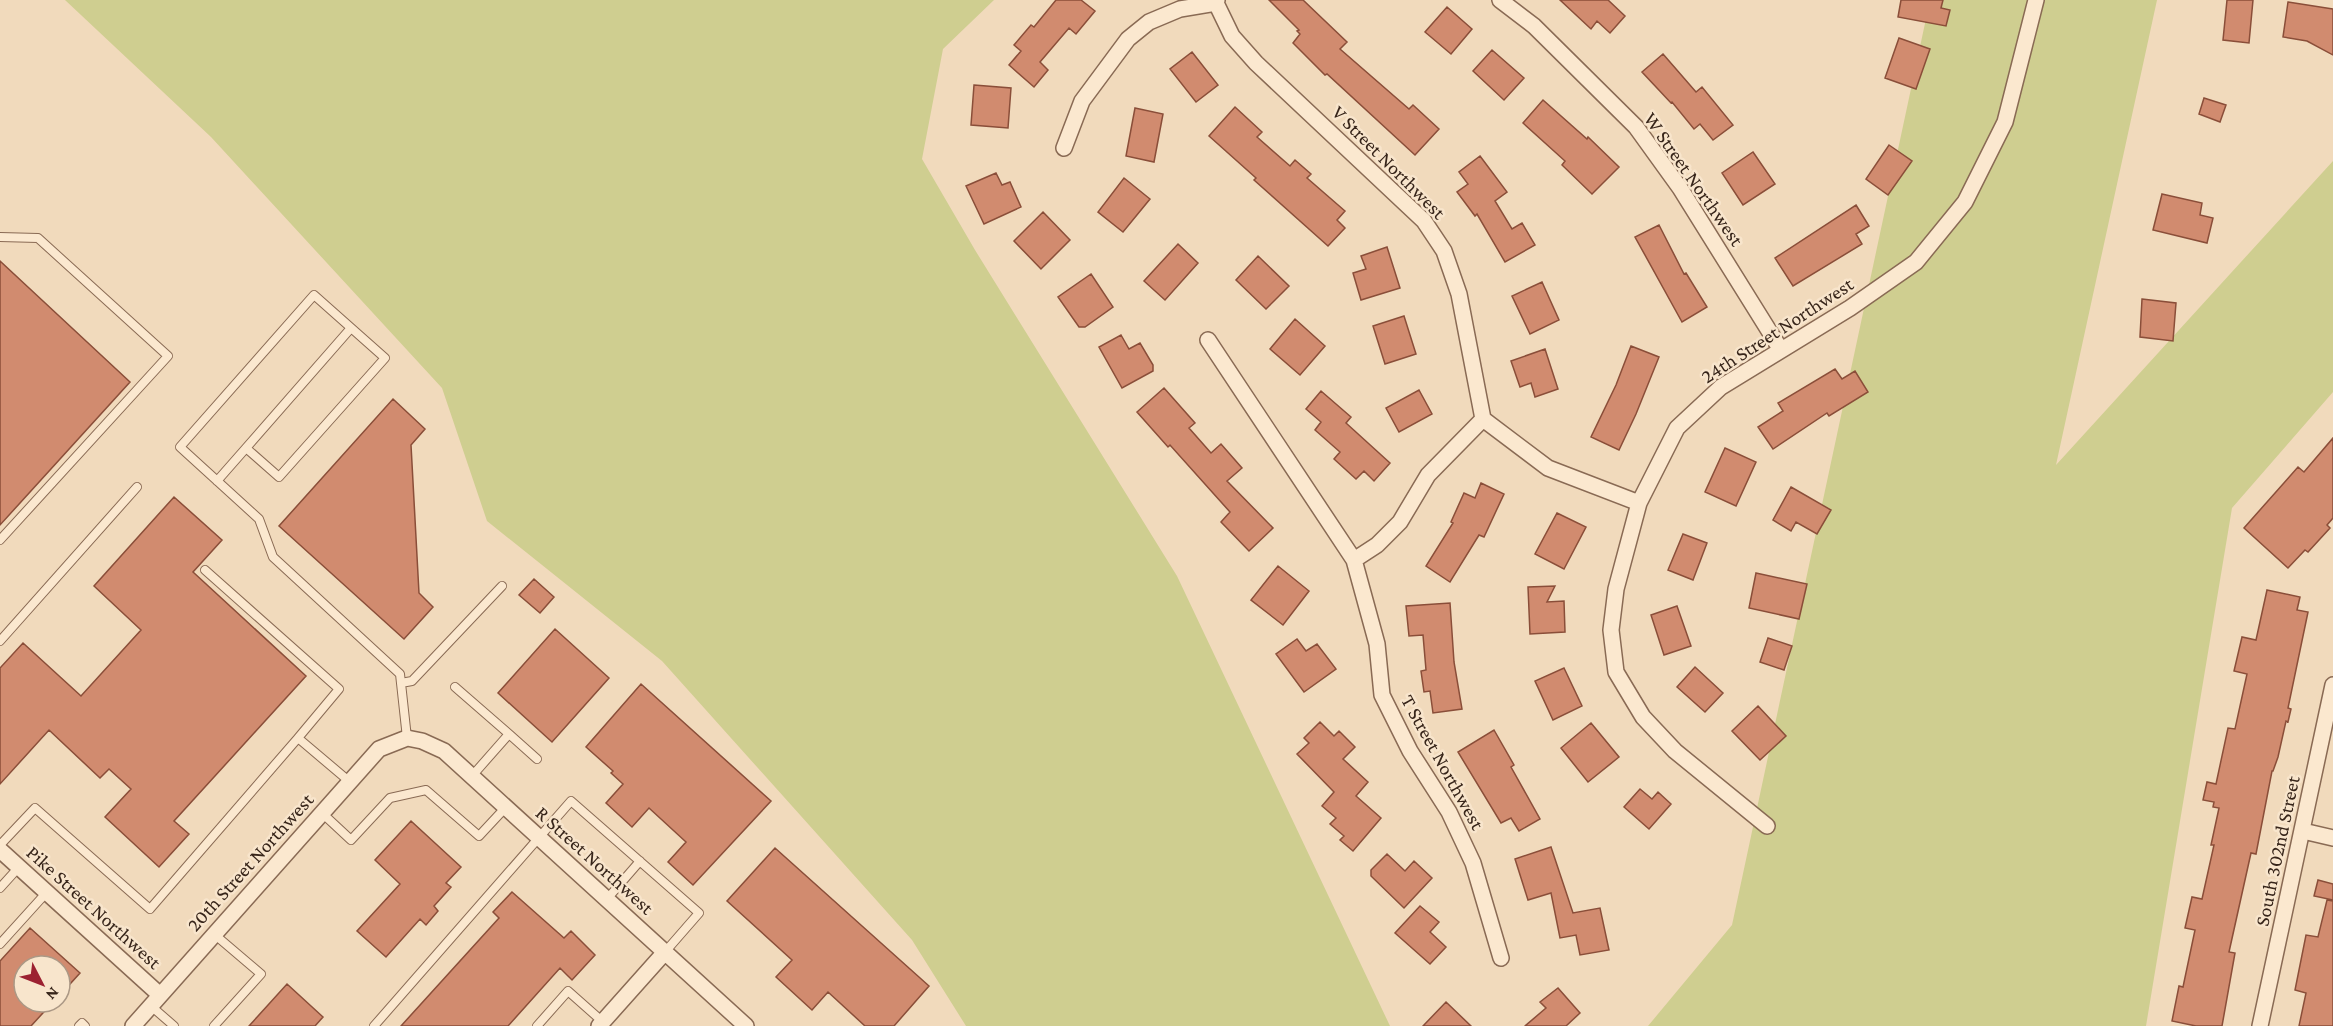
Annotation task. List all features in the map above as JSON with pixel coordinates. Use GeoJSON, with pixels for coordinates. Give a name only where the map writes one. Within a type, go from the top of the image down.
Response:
{"type":"FeatureCollection","features":[{"type":"Feature","properties":{"kind":"street","name":"W Street Northwest"},"geometry":{"type":"LineString","coordinates":[[1500,0],[1534,26],[1636,127],[1680,188],[1781,350]]}},
{"type":"Feature","properties":{"kind":"street","name":"24th Street Northwest"},"geometry":{"type":"LineString","coordinates":[[1767,826],[1675,751],[1643,717],[1616,672],[1611,630],[1616,589],[1639,503],[1677,428],[1721,387],[1850,308],[1916,262],[1965,202],[2005,122],[2036,0]]}},
{"type":"Feature","properties":{"kind":"street"},"geometry":{"type":"LineString","coordinates":[[1064,148],[1082,101],[1128,39],[1149,21],[1180,9],[1217,1]]}},
{"type":"Feature","properties":{"kind":"street","name":"V Street Northwest"},"geometry":{"type":"LineString","coordinates":[[1217,1],[1232,36],[1256,63],[1424,221],[1444,251],[1459,294],[1483,419]]}},
{"type":"Feature","properties":{"kind":"street","name":"T Street Northwest"},"geometry":{"type":"LineString","coordinates":[[1208,340],[1354,560],[1377,644],[1382,695],[1410,751],[1449,812],[1473,863],[1501,958]]}},
{"type":"Feature","properties":{"kind":"street"},"geometry":{"type":"LineString","coordinates":[[1354,560],[1377,545],[1400,522],[1428,475],[1483,419],[1548,468],[1639,503]]}},
{"type":"Feature","properties":{"kind":"street","name":"South 302nd Street"},"geometry":{"type":"LineString","coordinates":[[2260,1026],[2333,685]]}},
{"type":"Feature","properties":{"kind":"street","name":"R Street Northwest"},"geometry":{"type":"LineString","coordinates":[[407,738],[422,741],[444,751],[746,1026]]}},
{"type":"Feature","properties":{"kind":"street","name":"20th Street Northwest"},"geometry":{"type":"LineString","coordinates":[[133,1026],[379,749],[407,738]]}},
{"type":"Feature","properties":{"kind":"street"},"geometry":{"type":"LineString","coordinates":[[2303,831],[2333,838]]}},
{"type":"Feature","properties":{"kind":"street","name":"Pike Street Northwest"},"geometry":{"type":"LineString","coordinates":[[0,850],[47,892],[155,1000]]}},
{"type":"Feature","properties":{"kind":"street"},"geometry":{"type":"LineString","coordinates":[[601,1024],[665,952]]}},
{"type":"Feature","properties":{"kind":"lane"},"geometry":{"type":"LineString","coordinates":[[0,237],[38,238],[168,356],[0,540]]}},
{"type":"Feature","properties":{"kind":"lane"},"geometry":{"type":"LineString","coordinates":[[246,448],[279,477],[385,358],[314,295],[180,447],[259,519],[273,557],[400,674],[407,738]]}},
{"type":"Feature","properties":{"kind":"lane"},"geometry":{"type":"LineString","coordinates":[[217,480],[351,328]]}},
{"type":"Feature","properties":{"kind":"lane"},"geometry":{"type":"LineString","coordinates":[[0,641],[137,487]]}},
{"type":"Feature","properties":{"kind":"lane"},"geometry":{"type":"LineString","coordinates":[[0,845],[35,808],[150,909],[339,689],[205,570]]}},
{"type":"Feature","properties":{"kind":"lane"},"geometry":{"type":"LineString","coordinates":[[401,683],[412,681],[502,586]]}},
{"type":"Feature","properties":{"kind":"lane"},"geometry":{"type":"LineString","coordinates":[[455,687],[537,759]]}},
{"type":"Feature","properties":{"kind":"lane"},"geometry":{"type":"LineString","coordinates":[[472,776],[509,734]]}},
{"type":"Feature","properties":{"kind":"lane"},"geometry":{"type":"LineString","coordinates":[[298,738],[350,782]]}},
{"type":"Feature","properties":{"kind":"lane"},"geometry":{"type":"LineString","coordinates":[[322,813],[351,840],[390,798],[426,790],[479,836],[506,807]]}},
{"type":"Feature","properties":{"kind":"lane"},"geometry":{"type":"LineString","coordinates":[[374,1026],[571,801],[699,913],[665,952]]}},
{"type":"Feature","properties":{"kind":"lane"},"geometry":{"type":"LineString","coordinates":[[607,899],[640,861]]}},
{"type":"Feature","properties":{"kind":"lane"},"geometry":{"type":"LineString","coordinates":[[0,888],[19,867]]}},
{"type":"Feature","properties":{"kind":"lane"},"geometry":{"type":"LineString","coordinates":[[0,944],[47,892]]}},
{"type":"Feature","properties":{"kind":"lane"},"geometry":{"type":"LineString","coordinates":[[214,934],[261,974],[214,1026]]}},
{"type":"Feature","properties":{"kind":"lane"},"geometry":{"type":"LineString","coordinates":[[537,1026],[568,991],[601,1024]]}},
{"type":"Feature","properties":{"kind":"lane"},"geometry":{"type":"LineString","coordinates":[[155,1000],[174,1026]]}},
{"type":"Feature","properties":{"kind":"lane"},"geometry":{"type":"LineString","coordinates":[[79,1026],[82,1023],[85,1026]]}},
{"type":"Feature","properties":{"kind":"shaded area"},"geometry":{"type":"Polygon","coordinates":[[[65,0],[994,0],[943,49],[922,159],[975,250],[1177,576],[1390,1026],[966,1026],[912,940],[662,661],[487,521],[442,388],[211,137],[65,0]]]}},
{"type":"Feature","properties":{"kind":"shaded area"},"geometry":{"type":"Polygon","coordinates":[[[1930,0],[2157,0],[2056,465],[2333,161],[2333,392],[2232,508],[2146,1026],[1648,1026],[1732,925],[1930,0]]]}},
{"type":"Feature","properties":{"kind":"building"},"geometry":{"type":"Polygon","coordinates":[[[1056,0],[1081,0],[1095,11],[1076,34],[1069,28],[1040,62],[1048,70],[1034,87],[1009,65],[1021,51],[1014,45],[1031,25],[1034,27],[1056,0]]]}},
{"type":"Feature","properties":{"kind":"building"},"geometry":{"type":"Polygon","coordinates":[[[1269,0],[1303,0],[1347,42],[1340,49],[1409,109],[1413,105],[1439,129],[1415,155],[1327,74],[1325,75],[1293,43],[1300,34],[1297,31],[1299,30],[1269,0]]]}},
{"type":"Feature","properties":{"kind":"building"},"geometry":{"type":"Polygon","coordinates":[[[1560,0],[1608,0],[1625,16],[1610,33],[1597,21],[1591,29],[1560,0]]]}},
{"type":"Feature","properties":{"kind":"building"},"geometry":{"type":"Polygon","coordinates":[[[1901,0],[1943,0],[1941,8],[1950,10],[1946,26],[1898,17],[1901,0]]]}},
{"type":"Feature","properties":{"kind":"building"},"geometry":{"type":"Polygon","coordinates":[[[2227,0],[2253,0],[2249,43],[2223,40],[2227,0]]]}},
{"type":"Feature","properties":{"kind":"building"},"geometry":{"type":"Polygon","coordinates":[[[2288,2],[2333,9],[2333,55],[2307,41],[2283,37],[2288,2]]]}},
{"type":"Feature","properties":{"kind":"building"},"geometry":{"type":"Polygon","coordinates":[[[1447,7],[1472,29],[1451,54],[1425,32],[1447,7]]]}},
{"type":"Feature","properties":{"kind":"building"},"geometry":{"type":"Polygon","coordinates":[[[1899,38],[1930,49],[1916,89],[1885,78],[1899,38]]]}},
{"type":"Feature","properties":{"kind":"building"},"geometry":{"type":"Polygon","coordinates":[[[1492,50],[1524,78],[1504,100],[1473,71],[1492,50]]]}},
{"type":"Feature","properties":{"kind":"building"},"geometry":{"type":"Polygon","coordinates":[[[1192,52],[1218,85],[1196,102],[1170,69],[1192,52]]]}},
{"type":"Feature","properties":{"kind":"building"},"geometry":{"type":"Polygon","coordinates":[[[1663,54],[1696,92],[1702,87],[1733,125],[1713,140],[1700,124],[1694,129],[1672,102],[1642,72],[1663,54]]]}},
{"type":"Feature","properties":{"kind":"building"},"geometry":{"type":"Polygon","coordinates":[[[974,85],[1011,88],[1008,128],[971,125],[974,85]]]}},
{"type":"Feature","properties":{"kind":"building"},"geometry":{"type":"Polygon","coordinates":[[[2204,98],[2226,105],[2220,122],[2199,114],[2204,98]]]}},
{"type":"Feature","properties":{"kind":"building"},"geometry":{"type":"Polygon","coordinates":[[[1543,100],[1587,139],[1588,137],[1619,167],[1592,194],[1562,165],[1565,161],[1523,123],[1543,100]]]}},
{"type":"Feature","properties":{"kind":"building"},"geometry":{"type":"Polygon","coordinates":[[[1235,107],[1262,132],[1257,137],[1290,166],[1295,160],[1311,174],[1307,178],[1345,211],[1337,220],[1345,228],[1328,246],[1209,136],[1235,107]]]}},
{"type":"Feature","properties":{"kind":"building"},"geometry":{"type":"Polygon","coordinates":[[[1135,108],[1163,114],[1154,162],[1126,156],[1135,108]]]}},
{"type":"Feature","properties":{"kind":"building"},"geometry":{"type":"Polygon","coordinates":[[[1889,145],[1912,161],[1888,195],[1866,179],[1889,145]]]}},
{"type":"Feature","properties":{"kind":"building"},"geometry":{"type":"Polygon","coordinates":[[[1753,152],[1775,184],[1743,205],[1722,173],[1753,152]]]}},
{"type":"Feature","properties":{"kind":"building"},"geometry":{"type":"Polygon","coordinates":[[[1480,156],[1507,192],[1495,201],[1512,229],[1522,223],[1535,245],[1505,262],[1477,214],[1475,216],[1457,192],[1468,184],[1459,172],[1480,156]]]}},
{"type":"Feature","properties":{"kind":"building"},"geometry":{"type":"Polygon","coordinates":[[[996,173],[1002,185],[1010,182],[1021,207],[984,224],[966,186],[996,173]]]}},
{"type":"Feature","properties":{"kind":"building"},"geometry":{"type":"Polygon","coordinates":[[[1124,178],[1150,199],[1123,232],[1098,212],[1124,178]]]}},
{"type":"Feature","properties":{"kind":"building"},"geometry":{"type":"Polygon","coordinates":[[[2162,194],[2202,203],[2200,215],[2213,218],[2207,243],[2153,230],[2162,194]]]}},
{"type":"Feature","properties":{"kind":"building"},"geometry":{"type":"Polygon","coordinates":[[[1856,205],[1869,226],[1856,234],[1862,244],[1793,286],[1775,258],[1856,205]]]}},
{"type":"Feature","properties":{"kind":"building"},"geometry":{"type":"Polygon","coordinates":[[[1043,212],[1070,240],[1041,269],[1014,241],[1043,212]]]}},
{"type":"Feature","properties":{"kind":"building"},"geometry":{"type":"Polygon","coordinates":[[[1659,225],[1684,274],[1686,273],[1707,307],[1682,322],[1635,237],[1659,225]]]}},
{"type":"Feature","properties":{"kind":"building"},"geometry":{"type":"Polygon","coordinates":[[[1178,244],[1198,263],[1165,300],[1144,281],[1178,244]]]}},
{"type":"Feature","properties":{"kind":"building"},"geometry":{"type":"Polygon","coordinates":[[[1387,247],[1400,288],[1361,300],[1353,273],[1366,269],[1361,256],[1387,247]]]}},
{"type":"Feature","properties":{"kind":"building"},"geometry":{"type":"Polygon","coordinates":[[[1258,256],[1289,286],[1266,309],[1236,280],[1258,256]]]}},
{"type":"Feature","properties":{"kind":"building"},"geometry":{"type":"Polygon","coordinates":[[[0,261],[130,382],[0,525],[0,261]]]}},
{"type":"Feature","properties":{"kind":"building"},"geometry":{"type":"Polygon","coordinates":[[[1091,274],[1113,307],[1085,327],[1079,327],[1058,297],[1091,274]]]}},
{"type":"Feature","properties":{"kind":"building"},"geometry":{"type":"Polygon","coordinates":[[[1542,282],[1559,320],[1530,334],[1512,296],[1542,282]]]}},
{"type":"Feature","properties":{"kind":"building"},"geometry":{"type":"Polygon","coordinates":[[[2142,299],[2176,303],[2173,341],[2140,337],[2142,299]]]}},
{"type":"Feature","properties":{"kind":"building"},"geometry":{"type":"Polygon","coordinates":[[[1404,316],[1416,354],[1385,364],[1373,326],[1404,316]]]}},
{"type":"Feature","properties":{"kind":"building"},"geometry":{"type":"Polygon","coordinates":[[[1295,319],[1325,346],[1300,375],[1270,349],[1295,319]]]}},
{"type":"Feature","properties":{"kind":"building"},"geometry":{"type":"Polygon","coordinates":[[[1121,335],[1129,349],[1140,343],[1153,365],[1153,371],[1122,388],[1099,347],[1121,335]]]}},
{"type":"Feature","properties":{"kind":"building"},"geometry":{"type":"Polygon","coordinates":[[[1631,346],[1659,357],[1619,450],[1591,437],[1616,385],[1631,346]]]}},
{"type":"Feature","properties":{"kind":"building"},"geometry":{"type":"Polygon","coordinates":[[[1545,349],[1558,389],[1535,397],[1531,383],[1520,387],[1511,361],[1545,349]]]}},
{"type":"Feature","properties":{"kind":"building"},"geometry":{"type":"Polygon","coordinates":[[[1835,369],[1842,379],[1855,371],[1868,392],[1829,416],[1827,413],[1773,449],[1758,427],[1783,411],[1778,403],[1835,369]]]}},
{"type":"Feature","properties":{"kind":"building"},"geometry":{"type":"Polygon","coordinates":[[[1164,388],[1195,423],[1189,428],[1211,453],[1221,444],[1242,468],[1227,481],[1273,528],[1249,551],[1221,522],[1230,512],[1137,412],[1164,388]]]}},
{"type":"Feature","properties":{"kind":"building"},"geometry":{"type":"Polygon","coordinates":[[[1419,390],[1432,414],[1399,432],[1386,408],[1419,390]]]}},
{"type":"Feature","properties":{"kind":"building"},"geometry":{"type":"Polygon","coordinates":[[[1321,391],[1351,417],[1346,423],[1390,463],[1374,481],[1364,471],[1356,479],[1334,459],[1340,452],[1315,430],[1321,422],[1306,409],[1321,391]]]}},
{"type":"Feature","properties":{"kind":"building"},"geometry":{"type":"Polygon","coordinates":[[[393,399],[425,429],[411,445],[419,593],[433,607],[404,639],[279,526],[393,399]]]}},
{"type":"Feature","properties":{"kind":"building"},"geometry":{"type":"Polygon","coordinates":[[[2333,438],[2333,518],[2327,525],[2330,528],[2308,552],[2305,550],[2288,568],[2244,528],[2298,467],[2304,472],[2333,438]]]}},
{"type":"Feature","properties":{"kind":"building"},"geometry":{"type":"Polygon","coordinates":[[[1725,448],[1756,462],[1736,506],[1705,492],[1725,448]]]}},
{"type":"Feature","properties":{"kind":"building"},"geometry":{"type":"Polygon","coordinates":[[[1481,483],[1504,494],[1484,537],[1479,535],[1450,582],[1426,566],[1453,523],[1451,522],[1464,493],[1475,498],[1481,483]]]}},
{"type":"Feature","properties":{"kind":"building"},"geometry":{"type":"Polygon","coordinates":[[[1791,487],[1831,510],[1817,534],[1796,522],[1791,531],[1773,520],[1791,487]]]}},
{"type":"Feature","properties":{"kind":"building"},"geometry":{"type":"Polygon","coordinates":[[[174,497],[222,540],[193,572],[306,676],[174,821],[189,834],[159,867],[105,817],[131,789],[109,769],[100,778],[49,730],[0,784],[0,668],[23,643],[81,696],[141,630],[94,586],[174,497]]]}},
{"type":"Feature","properties":{"kind":"building"},"geometry":{"type":"Polygon","coordinates":[[[1557,513],[1586,527],[1564,569],[1535,554],[1557,513]]]}},
{"type":"Feature","properties":{"kind":"building"},"geometry":{"type":"Polygon","coordinates":[[[1683,534],[1707,543],[1693,580],[1668,570],[1683,534]]]}},
{"type":"Feature","properties":{"kind":"building"},"geometry":{"type":"Polygon","coordinates":[[[1278,566],[1309,591],[1283,625],[1251,600],[1278,566]]]}},
{"type":"Feature","properties":{"kind":"building"},"geometry":{"type":"Polygon","coordinates":[[[1756,573],[1807,584],[1799,619],[1749,608],[1756,573]]]}},
{"type":"Feature","properties":{"kind":"building"},"geometry":{"type":"Polygon","coordinates":[[[534,579],[554,597],[540,613],[519,595],[534,579]]]}},
{"type":"Feature","properties":{"kind":"building"},"geometry":{"type":"Polygon","coordinates":[[[1555,586],[1547,602],[1564,601],[1565,632],[1530,634],[1528,587],[1555,586]]]}},
{"type":"Feature","properties":{"kind":"building"},"geometry":{"type":"Polygon","coordinates":[[[2267,590],[2300,597],[2297,610],[2308,612],[2288,708],[2291,709],[2288,722],[2286,721],[2278,757],[2272,771],[2256,854],[2251,853],[2229,952],[2235,953],[2222,1026],[2196,1026],[2172,1021],[2179,986],[2183,987],[2195,930],[2185,928],[2192,897],[2202,899],[2214,845],[2211,845],[2219,808],[2213,807],[2214,802],[2203,800],[2207,782],[2216,784],[2228,728],[2235,729],[2247,674],[2234,671],[2242,637],[2256,640],[2267,590]]]}},
{"type":"Feature","properties":{"kind":"building"},"geometry":{"type":"Polygon","coordinates":[[[1450,603],[1454,662],[1462,709],[1433,713],[1430,691],[1424,692],[1421,671],[1426,670],[1423,635],[1409,636],[1406,606],[1450,603]]]}},
{"type":"Feature","properties":{"kind":"building"},"geometry":{"type":"Polygon","coordinates":[[[1677,606],[1691,646],[1664,655],[1651,615],[1677,606]]]}},
{"type":"Feature","properties":{"kind":"building"},"geometry":{"type":"Polygon","coordinates":[[[555,629],[609,678],[552,742],[498,693],[555,629]]]}},
{"type":"Feature","properties":{"kind":"building"},"geometry":{"type":"Polygon","coordinates":[[[1768,638],[1792,646],[1784,670],[1760,662],[1768,638]]]}},
{"type":"Feature","properties":{"kind":"building"},"geometry":{"type":"Polygon","coordinates":[[[1297,639],[1306,651],[1317,644],[1336,669],[1304,692],[1276,654],[1297,639]]]}},
{"type":"Feature","properties":{"kind":"building"},"geometry":{"type":"Polygon","coordinates":[[[1695,667],[1723,693],[1705,712],[1677,687],[1695,667]]]}},
{"type":"Feature","properties":{"kind":"building"},"geometry":{"type":"Polygon","coordinates":[[[1564,668],[1582,706],[1553,720],[1535,681],[1564,668]]]}},
{"type":"Feature","properties":{"kind":"building"},"geometry":{"type":"Polygon","coordinates":[[[641,684],[771,801],[693,885],[668,862],[686,842],[649,808],[632,827],[606,803],[623,784],[611,773],[613,771],[586,747],[641,684]]]}},
{"type":"Feature","properties":{"kind":"building"},"geometry":{"type":"Polygon","coordinates":[[[1758,706],[1786,736],[1760,760],[1732,731],[1758,706]]]}},
{"type":"Feature","properties":{"kind":"building"},"geometry":{"type":"Polygon","coordinates":[[[1320,722],[1334,736],[1339,731],[1355,747],[1343,759],[1368,782],[1356,796],[1381,818],[1353,851],[1340,840],[1344,836],[1330,824],[1336,818],[1322,806],[1334,792],[1297,754],[1309,743],[1304,738],[1320,722]]]}},
{"type":"Feature","properties":{"kind":"building"},"geometry":{"type":"Polygon","coordinates":[[[1591,723],[1619,757],[1588,782],[1561,748],[1591,723]]]}},
{"type":"Feature","properties":{"kind":"building"},"geometry":{"type":"Polygon","coordinates":[[[1494,730],[1514,765],[1511,767],[1540,819],[1519,831],[1511,818],[1501,823],[1458,752],[1494,730]]]}},
{"type":"Feature","properties":{"kind":"building"},"geometry":{"type":"Polygon","coordinates":[[[1640,789],[1652,799],[1658,792],[1671,804],[1649,829],[1624,807],[1640,789]]]}},
{"type":"Feature","properties":{"kind":"building"},"geometry":{"type":"Polygon","coordinates":[[[411,821],[461,867],[446,883],[451,887],[434,906],[438,911],[426,925],[420,919],[386,957],[357,931],[400,884],[375,860],[411,821]]]}},
{"type":"Feature","properties":{"kind":"building"},"geometry":{"type":"Polygon","coordinates":[[[1551,847],[1573,913],[1600,908],[1609,950],[1580,955],[1576,935],[1560,938],[1551,893],[1528,900],[1515,859],[1551,847]]]}},
{"type":"Feature","properties":{"kind":"building"},"geometry":{"type":"Polygon","coordinates":[[[775,848],[929,986],[894,1026],[865,1026],[828,992],[812,1010],[776,977],[792,960],[727,901],[775,848]]]}},
{"type":"Feature","properties":{"kind":"building"},"geometry":{"type":"Polygon","coordinates":[[[1387,854],[1405,871],[1414,861],[1432,878],[1404,908],[1371,876],[1371,870],[1387,854]]]}},
{"type":"Feature","properties":{"kind":"building"},"geometry":{"type":"Polygon","coordinates":[[[2318,880],[2333,884],[2333,900],[2314,896],[2318,880]]]}},
{"type":"Feature","properties":{"kind":"building"},"geometry":{"type":"Polygon","coordinates":[[[512,892],[564,938],[571,931],[595,955],[572,980],[560,968],[508,1026],[401,1026],[499,918],[493,912],[512,892]]]}},
{"type":"Feature","properties":{"kind":"building"},"geometry":{"type":"Polygon","coordinates":[[[2327,900],[2333,901],[2333,1026],[2299,1026],[2306,993],[2295,990],[2306,935],[2318,937],[2327,900]]]}},
{"type":"Feature","properties":{"kind":"building"},"geometry":{"type":"Polygon","coordinates":[[[1420,906],[1439,922],[1430,932],[1446,947],[1430,964],[1395,933],[1420,906]]]}},
{"type":"Feature","properties":{"kind":"building"},"geometry":{"type":"Polygon","coordinates":[[[30,928],[59,954],[12,954],[12,1014],[42,1014],[31,1026],[0,1026],[0,961],[30,928]]]}},
{"type":"Feature","properties":{"kind":"building"},"geometry":{"type":"Polygon","coordinates":[[[72,966],[80,973],[72,982],[72,966]]]}},
{"type":"Feature","properties":{"kind":"building"},"geometry":{"type":"Polygon","coordinates":[[[287,984],[323,1017],[315,1026],[249,1026],[287,984]]]}},
{"type":"Feature","properties":{"kind":"building"},"geometry":{"type":"Polygon","coordinates":[[[1558,988],[1580,1013],[1566,1026],[1525,1026],[1546,1008],[1540,1002],[1558,988]]]}},
{"type":"Feature","properties":{"kind":"building"},"geometry":{"type":"Polygon","coordinates":[[[1446,1002],[1471,1026],[1423,1026],[1446,1002]]]}}]}
